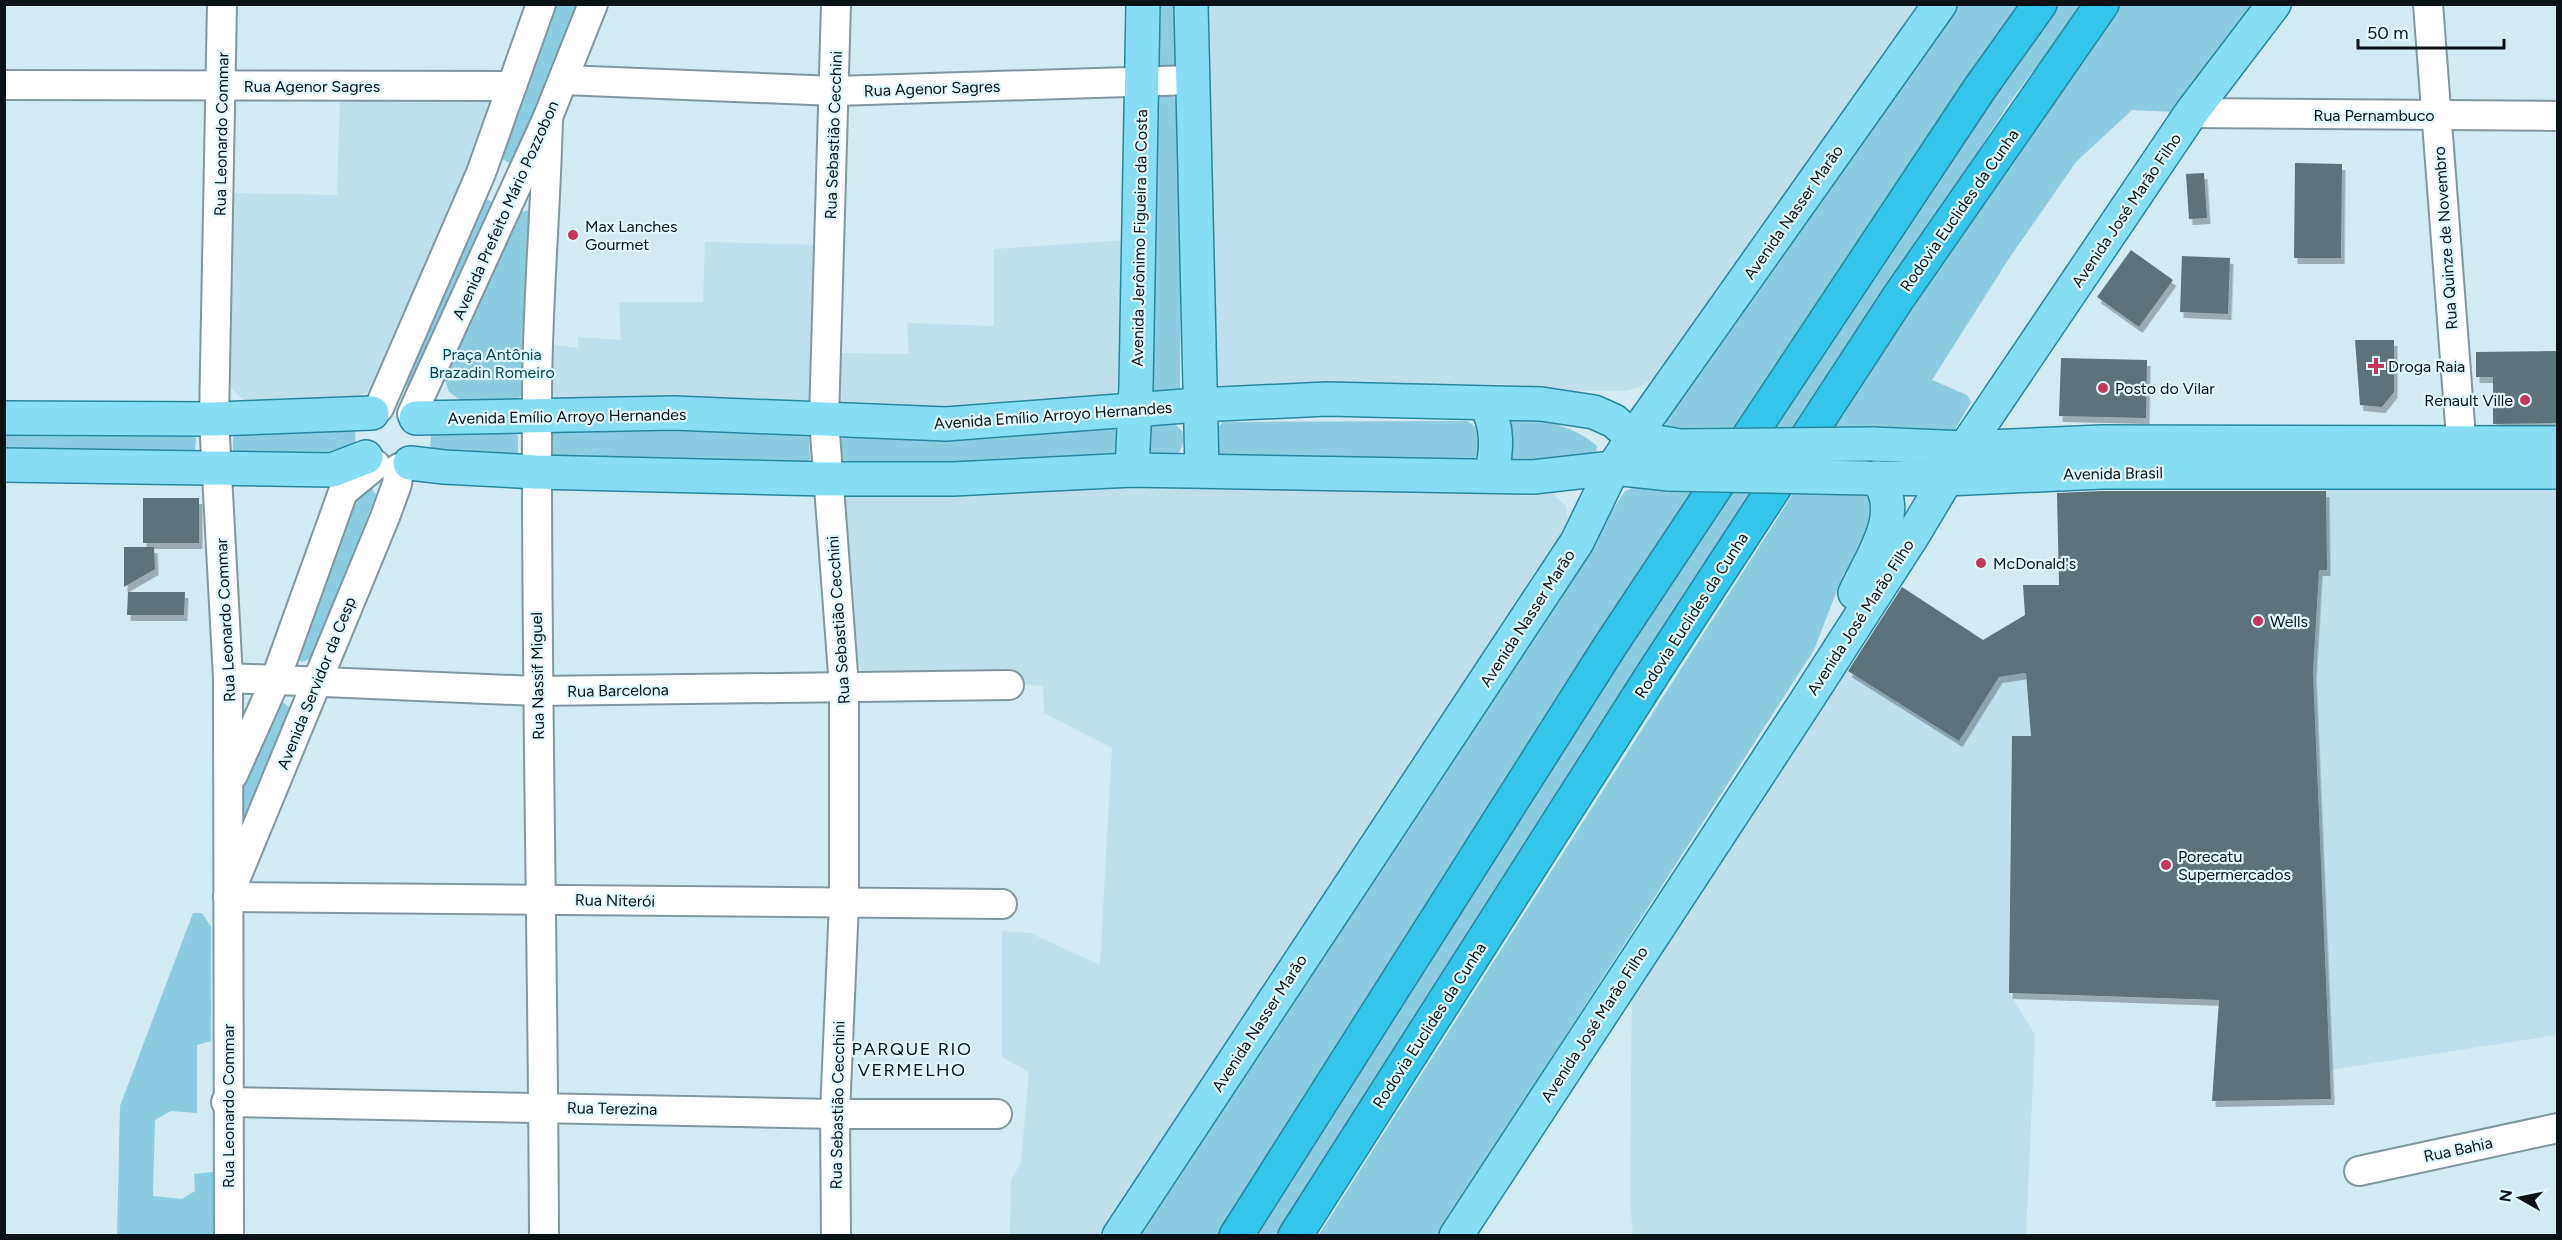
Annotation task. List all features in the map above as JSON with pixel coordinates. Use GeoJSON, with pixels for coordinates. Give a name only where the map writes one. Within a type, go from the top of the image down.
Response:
{"type":"FeatureCollection","features":[{"type":"Feature","properties":{"kind":"highway"},"geometry":{"type":"LineString","coordinates":[[1236,1236],[1611,646],[1980,88],[2040,4]]}},
{"type":"Feature","properties":{"kind":"highway","name":"Rodovia Euclides da Cunha"},"geometry":{"type":"LineString","coordinates":[[1295,1236],[1656,669],[1885,318],[2102,4]]}},
{"type":"Feature","properties":{"kind":"main road","name":"Avenida Jerônimo Figueira da Costa"},"geometry":{"type":"LineString","coordinates":[[1132,471],[1143,81],[1143,4]]}},
{"type":"Feature","properties":{"kind":"main road"},"geometry":{"type":"LineString","coordinates":[[1191,4],[1198,405],[1202,470]]}},
{"type":"Feature","properties":{"kind":"main road","name":"Avenida Nasser Marão"},"geometry":{"type":"LineString","coordinates":[[1119,1236],[1577,542],[1613,468],[1940,4]]}},
{"type":"Feature","properties":{"kind":"main road","name":"Avenida José Marão Filho"},"geometry":{"type":"LineString","coordinates":[[1456,1236],[1803,706],[1965,448],[2191,113],[2274,4]]}},
{"type":"Feature","properties":{"kind":"main road","name":"Avenida Emílio Arroyo Hernandes"},"geometry":{"type":"LineString","coordinates":[[4,418],[214,419],[376,410],[395,406],[414,416],[674,413],[946,424],[1198,405],[1328,399],[1541,404],[1594,412],[1614,421],[1633,438],[1675,460]]}},
{"type":"Feature","properties":{"kind":"main road"},"geometry":{"type":"LineString","coordinates":[[1485,404],[1492,414],[1496,437],[1491,476]]}},
{"type":"Feature","properties":{"kind":"main road"},"geometry":{"type":"LineString","coordinates":[[376,410],[364,422],[360,434],[361,446],[388,463]]}},
{"type":"Feature","properties":{"kind":"main road"},"geometry":{"type":"LineString","coordinates":[[388,463],[421,447],[421,427],[414,416]]}},
{"type":"Feature","properties":{"kind":"main road","name":"Avenida Brasil"},"geometry":{"type":"LineString","coordinates":[[2462,458],[2558,443]]}},
{"type":"Feature","properties":{"kind":"main road","name":"Avenida Brasil"},"geometry":{"type":"LineString","coordinates":[[1675,460],[1872,444],[2102,457],[2462,458],[2558,472]]}},
{"type":"Feature","properties":{"kind":"main road","name":"Avenida Brasil"},"geometry":{"type":"LineString","coordinates":[[1675,460],[1872,478],[1946,479],[2102,457]]}},
{"type":"Feature","properties":{"kind":"main road"},"geometry":{"type":"LineString","coordinates":[[4,465],[217,466],[332,470],[388,463],[536,471],[828,479],[953,479],[1202,470],[1533,477],[1675,460]]}},
{"type":"Feature","properties":{"kind":"main road"},"geometry":{"type":"LineString","coordinates":[[1803,706],[1882,537],[1890,508],[1886,489],[1872,478]]}},
{"type":"Feature","properties":{"kind":"street","name":"Rua Leonardo Commar"},"geometry":{"type":"LineString","coordinates":[[222,4],[214,419],[228,678],[226,1102],[229,1236]]}},
{"type":"Feature","properties":{"kind":"street","name":"Avenida Prefeito Mário Pozzobon"},"geometry":{"type":"LineString","coordinates":[[414,416],[548,117],[593,4]]}},
{"type":"Feature","properties":{"kind":"street","name":"Rua Sebastião Cecchini"},"geometry":{"type":"LineString","coordinates":[[836,4],[824,420],[844,687],[844,902],[835,1114],[836,1236]]}},
{"type":"Feature","properties":{"kind":"street","name":"Rua Quinze de Novembro"},"geometry":{"type":"LineString","coordinates":[[2428,4],[2462,458]]}},
{"type":"Feature","properties":{"kind":"street"},"geometry":{"type":"LineString","coordinates":[[376,410],[481,173],[541,5]]}},
{"type":"Feature","properties":{"kind":"street","name":"Rua Agenor Sagres"},"geometry":{"type":"LineString","coordinates":[[564,80],[835,91],[1192,80]]}},
{"type":"Feature","properties":{"kind":"street","name":"Rua Agenor Sagres"},"geometry":{"type":"LineString","coordinates":[[4,85],[512,86]]}},
{"type":"Feature","properties":{"kind":"street","name":"Rua Pernambuco"},"geometry":{"type":"LineString","coordinates":[[2191,113],[2558,116]]}},
{"type":"Feature","properties":{"kind":"street","name":"Rua Nassif Miguel"},"geometry":{"type":"LineString","coordinates":[[544,1236],[542,899],[536,691],[536,471],[548,117]]}},
{"type":"Feature","properties":{"kind":"street"},"geometry":{"type":"LineString","coordinates":[[481,173],[546,192]]}},
{"type":"Feature","properties":{"kind":"street"},"geometry":{"type":"LineString","coordinates":[[229,785],[275,681],[343,492],[388,463]]}},
{"type":"Feature","properties":{"kind":"street","name":"Avenida Servidor da Cesp"},"geometry":{"type":"LineString","coordinates":[[228,897],[397,484],[388,463]]}},
{"type":"Feature","properties":{"kind":"street","name":"Rua Barcelona"},"geometry":{"type":"LineString","coordinates":[[228,678],[536,691],[1009,686]]}},
{"type":"Feature","properties":{"kind":"street","name":"Rua Niterói"},"geometry":{"type":"LineString","coordinates":[[228,897],[1002,904]]}},
{"type":"Feature","properties":{"kind":"street","name":"Rua Terezina"},"geometry":{"type":"LineString","coordinates":[[226,1102],[544,1106],[835,1114],[997,1114]]}},
{"type":"Feature","properties":{"kind":"street","name":"Rua Bahia"},"geometry":{"type":"LineString","coordinates":[[2359,1171],[2558,1128]]}},
{"type":"Feature","properties":{"kind":"shaded area"},"geometry":{"type":"Polygon","coordinates":[[[1203,5],[1923,5],[1660,374],[1642,386],[1624,391],[1221,390],[1209,386],[1203,5]]]}},
{"type":"Feature","properties":{"kind":"shaded area"},"geometry":{"type":"Polygon","coordinates":[[[340,98],[493,100],[494,113],[372,389],[348,401],[248,404],[231,388],[232,193],[337,195],[340,98]]]}},
{"type":"Feature","properties":{"kind":"shaded area"},"geometry":{"type":"Polygon","coordinates":[[[1128,240],[1126,379],[1113,395],[943,414],[842,409],[831,393],[833,353],[909,354],[907,323],[994,326],[994,249],[1128,240]]]}},
{"type":"Feature","properties":{"kind":"shaded area"},"geometry":{"type":"Polygon","coordinates":[[[705,242],[819,245],[815,394],[801,406],[556,399],[544,385],[546,344],[578,348],[578,337],[621,340],[619,302],[703,302],[705,242]]]}},
{"type":"Feature","properties":{"kind":"shaded area"},"geometry":{"type":"Polygon","coordinates":[[[1126,484],[1548,489],[1566,506],[1569,528],[1108,1235],[1010,1235],[1011,1180],[1021,1162],[1029,1072],[1002,1057],[1002,931],[1030,933],[1100,965],[1112,748],[1044,713],[1043,686],[866,673],[855,663],[838,499],[850,490],[1126,484]]]}},
{"type":"Feature","properties":{"kind":"shaded area"},"geometry":{"type":"Polygon","coordinates":[[[2557,488],[2557,1035],[2330,1070],[2313,673],[2319,570],[2327,569],[2326,489],[2557,488]]]}},
{"type":"Feature","properties":{"kind":"shaded area"},"geometry":{"type":"Polygon","coordinates":[[[1838,665],[1959,740],[1999,677],[2026,673],[2031,736],[2012,736],[2009,992],[2035,1035],[2026,1235],[1633,1235],[1630,1201],[1632,980],[1838,665]]]}},
{"type":"Feature","properties":{"kind":"green space"},"geometry":{"type":"Polygon","coordinates":[[[553,5],[580,5],[516,161],[509,163],[499,157],[553,5]]]}},
{"type":"Feature","properties":{"kind":"green space"},"geometry":{"type":"Polygon","coordinates":[[[1149,5],[1182,5],[1184,66],[1159,74],[1149,5]]]}},
{"type":"Feature","properties":{"kind":"green space"},"geometry":{"type":"Polygon","coordinates":[[[1953,5],[2021,5],[1739,433],[1664,433],[1667,419],[1953,5]]]}},
{"type":"Feature","properties":{"kind":"green space"},"geometry":{"type":"Polygon","coordinates":[[[2050,5],[2083,5],[2010,102],[1794,434],[1762,433],[2050,5]]]}},
{"type":"Feature","properties":{"kind":"green space"},"geometry":{"type":"Polygon","coordinates":[[[2119,5],[2258,5],[2173,112],[2132,110],[2076,162],[2008,260],[1932,380],[1967,395],[1971,402],[1953,433],[1826,434],[1910,305],[2119,5]]]}},
{"type":"Feature","properties":{"kind":"green space"},"geometry":{"type":"Polygon","coordinates":[[[1170,94],[1182,104],[1180,388],[1174,397],[1154,397],[1146,387],[1154,96],[1170,94]]]}},
{"type":"Feature","properties":{"kind":"green space"},"geometry":{"type":"Polygon","coordinates":[[[485,198],[494,203],[415,389],[403,385],[485,198]]]}},
{"type":"Feature","properties":{"kind":"green space","name":"Praça Antônia Brazadin Romeiro"},"geometry":{"type":"Polygon","coordinates":[[[528,210],[536,216],[527,383],[523,395],[513,401],[460,400],[449,392],[445,381],[514,220],[520,213],[528,210]]]}},
{"type":"Feature","properties":{"kind":"green space"},"geometry":{"type":"Polygon","coordinates":[[[1170,419],[1182,431],[1183,442],[1177,454],[1163,461],[1146,453],[1149,423],[1170,419]]]}},
{"type":"Feature","properties":{"kind":"green space"},"geometry":{"type":"Polygon","coordinates":[[[1467,421],[1473,424],[1479,432],[1481,442],[1477,459],[1466,463],[1225,463],[1214,450],[1216,429],[1223,422],[1467,421]]]}},
{"type":"Feature","properties":{"kind":"green space"},"geometry":{"type":"Polygon","coordinates":[[[1503,421],[1540,421],[1565,427],[1597,446],[1596,455],[1506,465],[1503,421]]]}},
{"type":"Feature","properties":{"kind":"green space"},"geometry":{"type":"Polygon","coordinates":[[[1107,423],[1118,432],[1118,453],[1107,463],[851,469],[841,458],[840,441],[848,433],[1107,423]]]}},
{"type":"Feature","properties":{"kind":"green space"},"geometry":{"type":"Polygon","coordinates":[[[355,426],[356,453],[233,454],[233,437],[241,429],[355,426]]]}},
{"type":"Feature","properties":{"kind":"green space"},"geometry":{"type":"Polygon","coordinates":[[[432,427],[510,428],[518,436],[518,454],[511,463],[430,450],[432,427]]]}},
{"type":"Feature","properties":{"kind":"green space"},"geometry":{"type":"Polygon","coordinates":[[[560,427],[800,429],[809,437],[810,459],[802,467],[564,462],[552,455],[550,435],[560,427]]]}},
{"type":"Feature","properties":{"kind":"green space"},"geometry":{"type":"Polygon","coordinates":[[[5,428],[189,430],[196,438],[195,451],[188,458],[5,456],[5,428]]]}},
{"type":"Feature","properties":{"kind":"green space"},"geometry":{"type":"Polygon","coordinates":[[[1645,484],[1703,485],[1225,1235],[1133,1236],[1625,491],[1645,484]]]}},
{"type":"Feature","properties":{"kind":"green space"},"geometry":{"type":"Polygon","coordinates":[[[1723,485],[1755,486],[1280,1235],[1246,1236],[1723,485]]]}},
{"type":"Feature","properties":{"kind":"green space"},"geometry":{"type":"Polygon","coordinates":[[[1798,486],[1868,493],[1875,509],[1872,532],[1843,575],[1814,650],[1437,1235],[1318,1236],[1798,486]]]}},
{"type":"Feature","properties":{"kind":"green space"},"geometry":{"type":"Polygon","coordinates":[[[371,487],[376,495],[314,657],[302,662],[295,658],[352,495],[371,487]]]}},
{"type":"Feature","properties":{"kind":"green space"},"geometry":{"type":"Polygon","coordinates":[[[282,701],[292,710],[246,822],[242,808],[245,778],[275,703],[282,701]]]}},
{"type":"Feature","properties":{"kind":"green space"},"geometry":{"type":"Polygon","coordinates":[[[193,913],[202,913],[211,927],[211,1041],[197,1045],[197,1113],[171,1111],[155,1120],[153,1196],[182,1199],[195,1191],[194,1174],[213,1172],[213,1235],[117,1235],[120,1106],[193,913]]]}},
{"type":"Feature","properties":{"kind":"building"},"geometry":{"type":"Polygon","coordinates":[[[2295,163],[2342,164],[2341,258],[2294,258],[2295,163]]]}},
{"type":"Feature","properties":{"kind":"building"},"geometry":{"type":"Polygon","coordinates":[[[2204,173],[2207,218],[2189,219],[2186,174],[2204,173]]]}},
{"type":"Feature","properties":{"kind":"building"},"geometry":{"type":"Polygon","coordinates":[[[2131,250],[2173,280],[2139,327],[2097,297],[2131,250]]]}},
{"type":"Feature","properties":{"kind":"building"},"geometry":{"type":"Polygon","coordinates":[[[2182,256],[2230,258],[2228,314],[2180,312],[2182,256]]]}},
{"type":"Feature","properties":{"kind":"building","name":"Droga Raia"},"geometry":{"type":"Polygon","coordinates":[[[2355,340],[2394,340],[2394,392],[2382,407],[2360,405],[2355,340]]]}},
{"type":"Feature","properties":{"kind":"building","name":"Renault Ville"},"geometry":{"type":"Polygon","coordinates":[[[2558,351],[2558,423],[2493,424],[2493,377],[2476,377],[2476,352],[2558,351]]]}},
{"type":"Feature","properties":{"kind":"building","name":"Posto do Vilar"},"geometry":{"type":"Polygon","coordinates":[[[2061,358],[2147,360],[2146,418],[2059,416],[2061,358]]]}},
{"type":"Feature","properties":{"kind":"building"},"geometry":{"type":"Polygon","coordinates":[[[2326,491],[2327,570],[2319,570],[2313,673],[2331,1099],[2212,1101],[2219,1000],[2009,993],[2012,736],[2031,736],[2026,673],[1999,677],[1959,741],[1848,671],[1902,587],[1983,640],[2025,615],[2023,585],[2059,585],[2057,493],[2326,491]]]}},
{"type":"Feature","properties":{"kind":"building"},"geometry":{"type":"Polygon","coordinates":[[[143,498],[199,498],[199,543],[143,543],[143,498]]]}},
{"type":"Feature","properties":{"kind":"building"},"geometry":{"type":"Polygon","coordinates":[[[124,547],[154,547],[155,569],[124,587],[124,547]]]}},
{"type":"Feature","properties":{"kind":"building"},"geometry":{"type":"Polygon","coordinates":[[[128,592],[185,592],[184,615],[127,615],[128,592]]]}},
{"type":"Feature","properties":{"kind":"place","name":"Max Lanches Gourmet"},"geometry":{"type":"Point","coordinates":[573,235]}},
{"type":"Feature","properties":{"kind":"place","name":"Droga Raia"},"geometry":{"type":"Point","coordinates":[2376,366]}},
{"type":"Feature","properties":{"kind":"place","name":"Posto do Vilar"},"geometry":{"type":"Point","coordinates":[2103,388]}},
{"type":"Feature","properties":{"kind":"place","name":"Renault Ville"},"geometry":{"type":"Point","coordinates":[2525,400]}},
{"type":"Feature","properties":{"kind":"place","name":"McDonald's"},"geometry":{"type":"Point","coordinates":[1981,563]}},
{"type":"Feature","properties":{"kind":"place","name":"Wells"},"geometry":{"type":"Point","coordinates":[2258,621]}},
{"type":"Feature","properties":{"kind":"place","name":"Porecatu Supermercados"},"geometry":{"type":"Point","coordinates":[2166,865]}},
{"type":"Feature","properties":{"kind":"district","name":"PARQUE RIO VERMELHO"},"geometry":{"type":"Point","coordinates":[912,1059]}}]}
